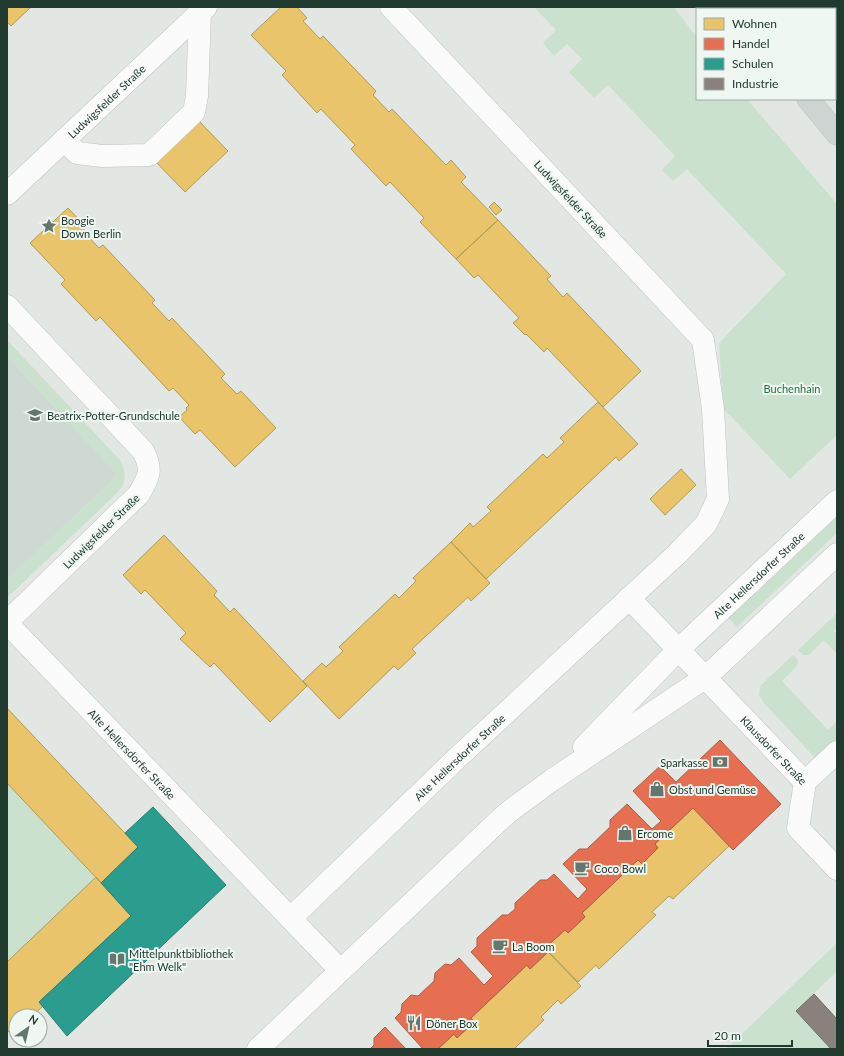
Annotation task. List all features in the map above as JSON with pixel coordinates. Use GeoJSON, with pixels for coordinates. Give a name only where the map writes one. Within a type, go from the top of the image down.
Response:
{"type":"FeatureCollection","features":[{"type":"Feature","properties":{"kind":"main road"},"geometry":{"type":"LineString","coordinates":[[809,100],[837,134]]}},
{"type":"Feature","properties":{"kind":"street","name":"Ludwigsfelder Straße"},"geometry":{"type":"LineString","coordinates":[[391,7],[703,340],[713,409]]}},
{"type":"Feature","properties":{"kind":"street","name":"Ludwigsfelder Straße"},"geometry":{"type":"LineString","coordinates":[[7,194],[203,10]]}},
{"type":"Feature","properties":{"kind":"street"},"geometry":{"type":"LineString","coordinates":[[64,140],[76,153],[102,156],[149,156],[194,112],[198,96],[203,10]]}},
{"type":"Feature","properties":{"kind":"street","name":"Ludwigsfelder Straße"},"geometry":{"type":"LineString","coordinates":[[7,306],[143,451],[149,462],[150,472],[148,480],[140,494],[7,623]]}},
{"type":"Feature","properties":{"kind":"street","name":"Alte Hellersdorfer Straße"},"geometry":{"type":"LineString","coordinates":[[291,918],[461,754],[630,598],[706,524],[718,499],[713,409]]}},
{"type":"Feature","properties":{"kind":"street","name":"Alte Hellersdorfer Straße"},"geometry":{"type":"LineString","coordinates":[[552,780],[680,649],[837,501]]}},
{"type":"Feature","properties":{"kind":"street","name":"Alte Hellersdorfer Straße"},"geometry":{"type":"LineString","coordinates":[[258,1049],[506,814],[552,780],[706,677],[837,554]]}},
{"type":"Feature","properties":{"kind":"street"},"geometry":{"type":"LineString","coordinates":[[630,598],[706,677]]}},
{"type":"Feature","properties":{"kind":"street","name":"Alte Hellersdorfer Straße"},"geometry":{"type":"LineString","coordinates":[[7,623],[340,970]]}},
{"type":"Feature","properties":{"kind":"street","name":"Klausdorfer Straße"},"geometry":{"type":"LineString","coordinates":[[706,677],[805,782],[798,828],[837,870]]}},
{"type":"Feature","properties":{"kind":"street"},"geometry":{"type":"LineString","coordinates":[[805,782],[837,752]]}},
{"type":"Feature","properties":{"kind":"shaded area","name":"Beatrix-Potter-Grundschule"},"geometry":{"type":"Polygon","coordinates":[[[7,356],[118,475],[7,580],[7,356]]]}},
{"type":"Feature","properties":{"kind":"green space","name":"Buchenhain"},"geometry":{"type":"Polygon","coordinates":[[[534,7],[674,7],[696,37],[696,100],[748,100],[837,204],[837,435],[790,479],[723,408],[719,343],[786,274],[687,169],[673,181],[662,170],[675,156],[608,85],[594,98],[569,72],[582,59],[567,44],[554,56],[543,43],[556,30],[534,7]]]}},
{"type":"Feature","properties":{"kind":"green space"},"geometry":{"type":"Polygon","coordinates":[[[766,7],[825,8],[767,8],[766,7]]]}},
{"type":"Feature","properties":{"kind":"green space"},"geometry":{"type":"Polygon","coordinates":[[[836,21],[837,22],[837,89],[836,88],[836,21]]]}},
{"type":"Feature","properties":{"kind":"green space"},"geometry":{"type":"Polygon","coordinates":[[[7,340],[120,460],[125,477],[118,492],[7,598],[7,580],[118,475],[7,356],[7,340]]]}},
{"type":"Feature","properties":{"kind":"green space"},"geometry":{"type":"Polygon","coordinates":[[[837,517],[837,533],[737,627],[729,618],[837,517]]]}},
{"type":"Feature","properties":{"kind":"green space"},"geometry":{"type":"Polygon","coordinates":[[[837,613],[837,628],[834,631],[837,634],[837,654],[824,640],[809,655],[803,655],[798,650],[837,613]]]}},
{"type":"Feature","properties":{"kind":"green space"},"geometry":{"type":"Polygon","coordinates":[[[793,655],[798,660],[797,666],[782,681],[828,730],[837,721],[837,743],[816,759],[764,703],[759,695],[760,686],[793,655]]]}},
{"type":"Feature","properties":{"kind":"green space"},"geometry":{"type":"Polygon","coordinates":[[[7,783],[96,877],[7,962],[7,783]]]}},
{"type":"Feature","properties":{"kind":"green space"},"geometry":{"type":"Polygon","coordinates":[[[837,943],[837,971],[796,1011],[831,1049],[726,1049],[837,943]]]}},
{"type":"Feature","properties":{"kind":"building: Wohnen"},"geometry":{"type":"Polygon","coordinates":[[[7,7],[31,7],[11,26],[7,22],[7,7]]]}},
{"type":"Feature","properties":{"kind":"building: Wohnen"},"geometry":{"type":"Polygon","coordinates":[[[281,7],[297,7],[307,18],[303,21],[320,39],[323,36],[376,91],[373,95],[389,112],[392,109],[446,165],[451,160],[466,177],[461,182],[498,220],[456,259],[420,222],[424,218],[390,182],[386,186],[351,149],[355,145],[321,109],[317,113],[282,75],[286,71],[251,35],[281,7]]]}},
{"type":"Feature","properties":{"kind":"building: Wohnen"},"geometry":{"type":"Polygon","coordinates":[[[197,119],[228,151],[185,192],[154,160],[197,119]]]}},
{"type":"Feature","properties":{"kind":"building: Wohnen"},"geometry":{"type":"Polygon","coordinates":[[[494,202],[502,210],[496,215],[489,207],[494,202]]]}},
{"type":"Feature","properties":{"kind":"building: Wohnen"},"geometry":{"type":"Polygon","coordinates":[[[68,208],[86,227],[83,231],[99,248],[103,245],[155,300],[152,303],[169,321],[172,318],[225,374],[221,378],[237,394],[241,391],[276,428],[235,467],[200,430],[195,434],[179,417],[187,410],[186,408],[189,405],[173,388],[169,391],[100,317],[96,321],[61,284],[65,280],[30,243],[68,208]]]}},
{"type":"Feature","properties":{"kind":"building: Wohnen"},"geometry":{"type":"Polygon","coordinates":[[[498,220],[551,276],[547,279],[563,297],[567,293],[641,371],[603,407],[547,348],[544,352],[513,323],[519,318],[478,275],[474,278],[456,259],[498,220]]]}},
{"type":"Feature","properties":{"kind":"building: Wohnen"},"geometry":{"type":"Polygon","coordinates":[[[598,402],[638,444],[619,461],[616,457],[486,579],[451,542],[470,523],[473,527],[491,511],[487,507],[543,454],[547,458],[564,442],[560,438],[598,402]]]}},
{"type":"Feature","properties":{"kind":"building: Wohnen"},"geometry":{"type":"Polygon","coordinates":[[[681,469],[696,485],[665,515],[650,499],[681,469]]]}},
{"type":"Feature","properties":{"kind":"building: Wohnen"},"geometry":{"type":"Polygon","coordinates":[[[164,535],[217,591],[214,595],[230,612],[234,608],[307,686],[270,722],[214,663],[210,667],[180,639],[186,633],[145,590],[141,594],[123,575],[164,535]]]}},
{"type":"Feature","properties":{"kind":"building: Wohnen"},"geometry":{"type":"Polygon","coordinates":[[[451,542],[490,583],[471,601],[468,597],[412,649],[416,653],[398,670],[394,666],[339,719],[303,681],[322,663],[326,667],[343,651],[339,647],[395,594],[399,598],[416,581],[413,578],[451,542]]]}},
{"type":"Feature","properties":{"kind":"building: Wohnen"},"geometry":{"type":"Polygon","coordinates":[[[7,708],[138,847],[101,883],[7,783],[7,708]]]}},
{"type":"Feature","properties":{"kind":"building: Wohnen"},"geometry":{"type":"Polygon","coordinates":[[[693,808],[729,846],[673,899],[669,896],[652,912],[656,915],[599,969],[596,965],[578,982],[545,948],[565,930],[568,933],[585,917],[582,913],[638,860],[642,864],[658,848],[655,844],[693,808]]]}},
{"type":"Feature","properties":{"kind":"building: Wohnen"},"geometry":{"type":"Polygon","coordinates":[[[96,877],[131,916],[39,1002],[43,1006],[41,1008],[8,1008],[7,1033],[7,962],[96,877]]]}},
{"type":"Feature","properties":{"kind":"building: Wohnen"},"geometry":{"type":"Polygon","coordinates":[[[548,952],[581,986],[561,1004],[558,1000],[541,1017],[544,1020],[514,1049],[438,1049],[454,1034],[457,1038],[474,1022],[471,1018],[527,965],[530,969],[548,952]]]}},
{"type":"Feature","properties":{"kind":"building: Handel"},"geometry":{"type":"Polygon","coordinates":[[[720,740],[781,804],[733,850],[693,808],[655,844],[658,848],[642,864],[638,860],[582,913],[585,917],[568,933],[565,930],[545,948],[548,952],[530,969],[527,965],[471,1018],[474,1022],[457,1038],[454,1034],[438,1049],[423,1049],[395,1018],[401,1012],[402,1004],[411,995],[418,996],[434,981],[435,973],[445,964],[451,965],[459,958],[484,985],[493,976],[471,952],[477,946],[477,938],[502,915],[508,915],[515,909],[515,903],[540,880],[547,880],[554,874],[578,899],[587,889],[563,864],[579,849],[587,849],[610,827],[610,820],[627,804],[652,829],[661,821],[633,791],[660,766],[676,782],[720,740]]]}},
{"type":"Feature","properties":{"kind":"building: Handel"},"geometry":{"type":"Polygon","coordinates":[[[385,1027],[406,1049],[370,1049],[374,1045],[374,1038],[385,1027]]]}},
{"type":"Feature","properties":{"kind":"building: Schulen","name":"Mittelpunktbibliothek \"Ehm Welk\""},"geometry":{"type":"Polygon","coordinates":[[[153,807],[226,885],[67,1036],[48,1013],[48,1008],[44,1008],[39,1002],[131,916],[101,883],[138,847],[125,833],[153,807]]]}},
{"type":"Feature","properties":{"kind":"building: Industrie"},"geometry":{"type":"Polygon","coordinates":[[[814,994],[837,1019],[837,1049],[831,1049],[796,1011],[814,994]]]}},
{"type":"Feature","properties":{"kind":"place","name":"Boogie Down Berlin"},"geometry":{"type":"Point","coordinates":[49,226]}},
{"type":"Feature","properties":{"kind":"place","name":"Beatrix-Potter-Grundschule"},"geometry":{"type":"Point","coordinates":[35,415]}},
{"type":"Feature","properties":{"kind":"place","name":"Sparkasse"},"geometry":{"type":"Point","coordinates":[720,762]}},
{"type":"Feature","properties":{"kind":"place","name":"Obst und Gemüse"},"geometry":{"type":"Point","coordinates":[657,789]}},
{"type":"Feature","properties":{"kind":"place","name":"Ercome"},"geometry":{"type":"Point","coordinates":[625,833]}},
{"type":"Feature","properties":{"kind":"place","name":"Coco Bowl"},"geometry":{"type":"Point","coordinates":[582,868]}},
{"type":"Feature","properties":{"kind":"place","name":"La Boom"},"geometry":{"type":"Point","coordinates":[500,946]}},
{"type":"Feature","properties":{"kind":"place","name":"Mittelpunktbibliothek \"Ehm Welk\""},"geometry":{"type":"Point","coordinates":[117,959]}},
{"type":"Feature","properties":{"kind":"place","name":"Döner Box"},"geometry":{"type":"Point","coordinates":[414,1023]}}]}
